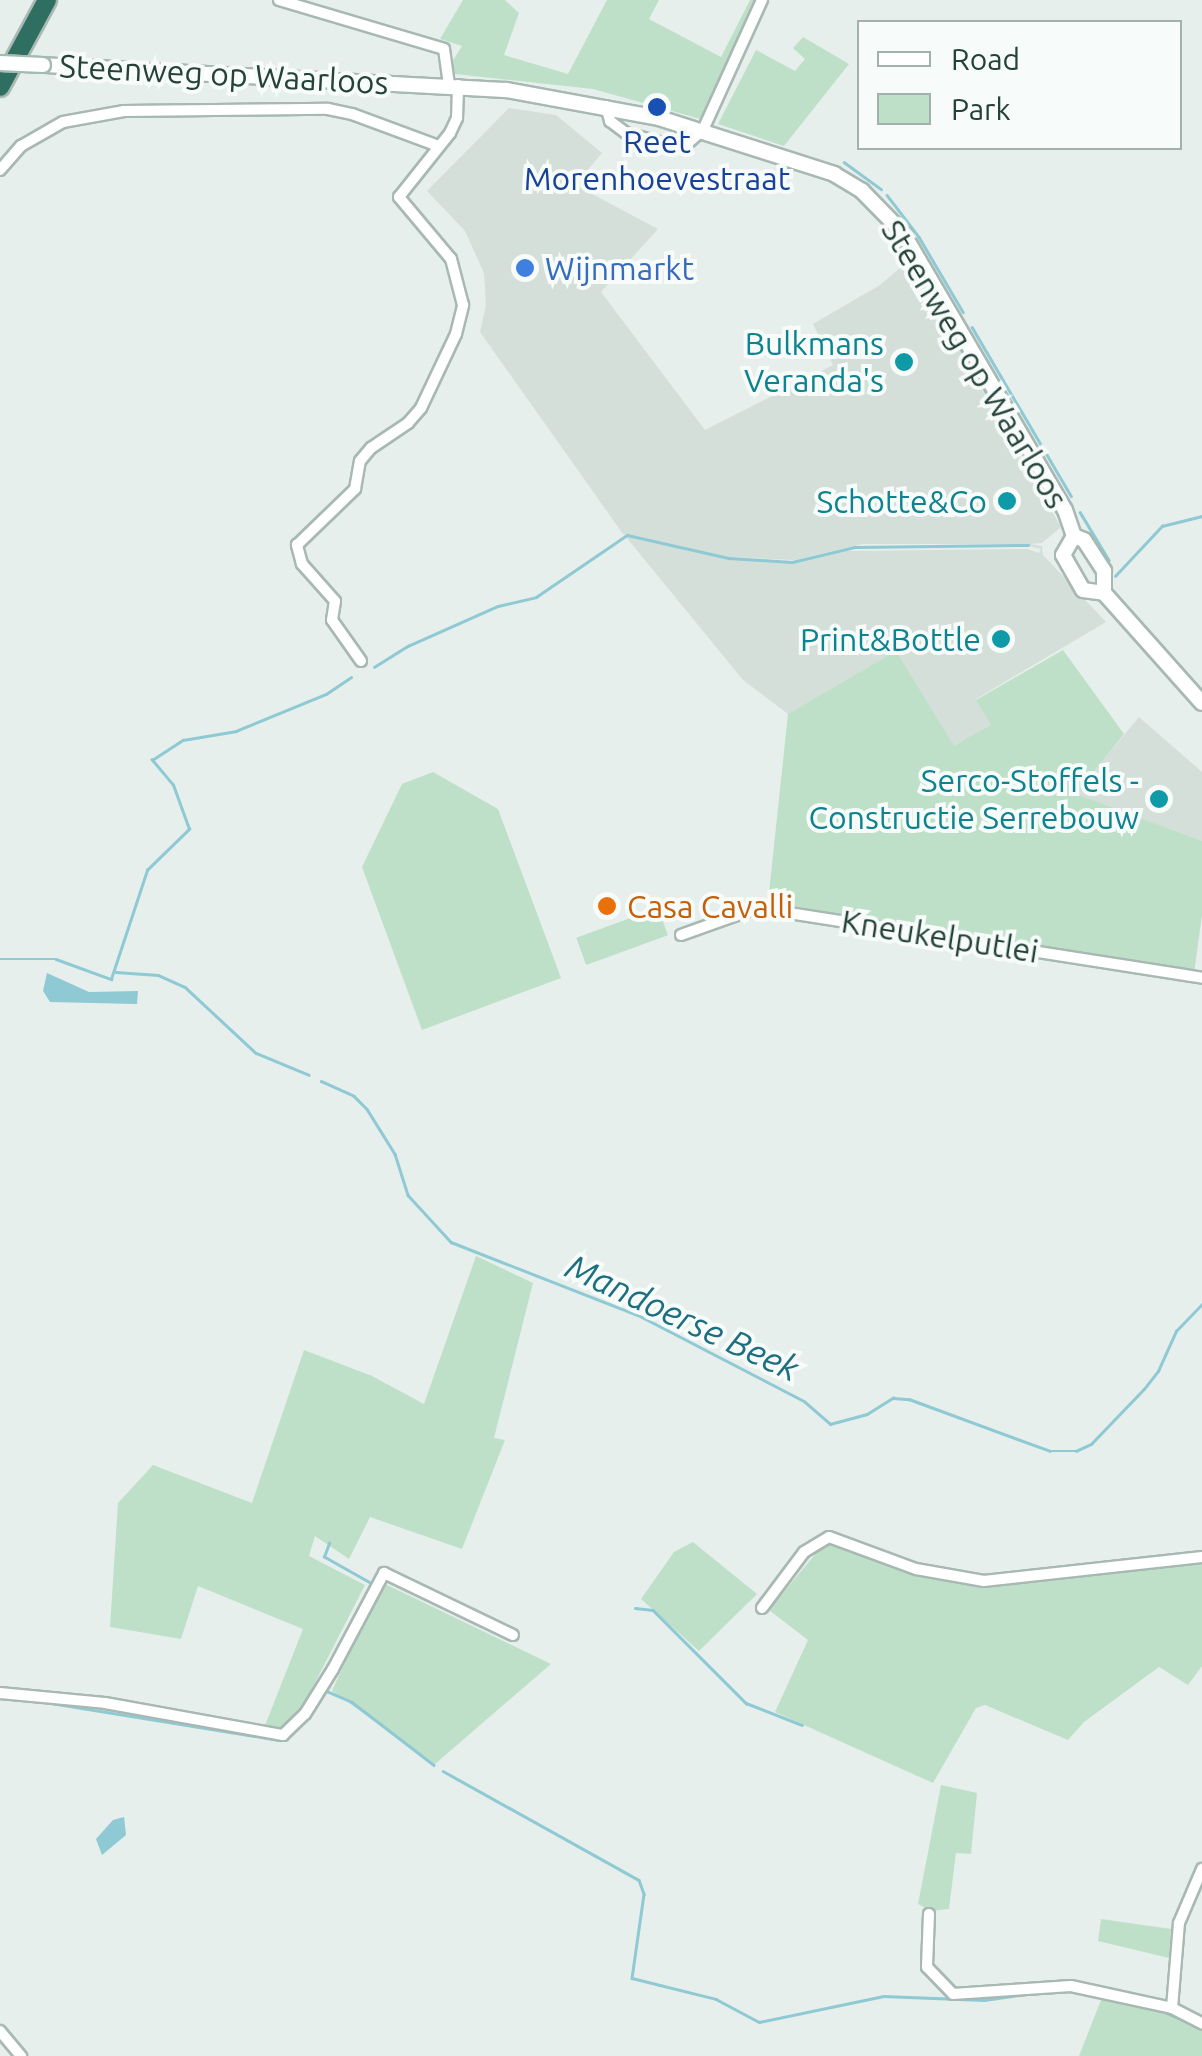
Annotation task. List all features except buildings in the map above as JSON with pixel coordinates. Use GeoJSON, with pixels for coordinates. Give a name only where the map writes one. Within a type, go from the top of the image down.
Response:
{"type":"FeatureCollection","features":[{"type":"Feature","properties":{"kind":"highway"},"geometry":{"type":"LineString","coordinates":[[0,86],[47,0]]}},
{"type":"Feature","properties":{"kind":"street","name":"Steenweg op Waarloos"},"geometry":{"type":"LineString","coordinates":[[278,0],[444,49],[454,85]]}},
{"type":"Feature","properties":{"kind":"street"},"geometry":{"type":"LineString","coordinates":[[606,106],[610,121],[626,133],[666,144],[689,142],[703,130],[762,0]]}},
{"type":"Feature","properties":{"kind":"street","name":"Steenweg op Waarloos"},"geometry":{"type":"LineString","coordinates":[[0,62],[454,85],[606,106],[703,130],[834,174],[862,191],[896,223],[1065,510],[1074,536],[1084,540],[1104,571],[1104,593]]}},
{"type":"Feature","properties":{"kind":"street"},"geometry":{"type":"LineString","coordinates":[[361,661],[332,620],[335,601],[302,564],[296,544],[354,490],[360,461],[408,424],[421,408],[456,334],[462,305],[451,259],[399,196],[434,157],[436,145],[457,118],[454,85]]}},
{"type":"Feature","properties":{"kind":"street"},"geometry":{"type":"LineString","coordinates":[[0,170],[21,146],[63,122],[124,111],[328,109],[436,145]]}},
{"type":"Feature","properties":{"kind":"street","name":"Steenweg op Waarloos"},"geometry":{"type":"LineString","coordinates":[[1074,536],[1063,555],[1083,590],[1104,593],[1202,704]]}},
{"type":"Feature","properties":{"kind":"street","name":"Kneukelputlei"},"geometry":{"type":"LineString","coordinates":[[681,936],[757,908],[1202,978]]}},
{"type":"Feature","properties":{"kind":"street"},"geometry":{"type":"LineString","coordinates":[[762,1608],[804,1552],[829,1537],[916,1570],[984,1581],[1202,1557]]}},
{"type":"Feature","properties":{"kind":"street"},"geometry":{"type":"LineString","coordinates":[[0,1693],[105,1703],[282,1734],[299,1721],[321,1689],[384,1572],[513,1635]]}},
{"type":"Feature","properties":{"kind":"street"},"geometry":{"type":"LineString","coordinates":[[1172,2008],[1179,1923],[1202,1869]]}},
{"type":"Feature","properties":{"kind":"street"},"geometry":{"type":"LineString","coordinates":[[929,1914],[927,1967],[953,1994],[1071,1986],[1172,2008],[1202,2023]]}},
{"type":"Feature","properties":{"kind":"street"},"geometry":{"type":"LineString","coordinates":[[0,2031],[21,2056]]}},
{"type":"Feature","properties":{"kind":"shaded area"},"geometry":{"type":"Polygon","coordinates":[[[509,108],[556,115],[602,153],[575,185],[658,229],[601,292],[705,430],[833,365],[813,324],[880,285],[908,261],[1061,527],[1042,543],[1030,544],[1042,546],[1043,555],[1106,622],[976,699],[992,725],[954,747],[895,652],[788,714],[743,680],[626,537],[727,559],[790,563],[846,551],[1027,549],[1039,553],[1041,549],[1022,544],[862,544],[794,560],[728,557],[623,534],[480,332],[486,305],[484,273],[465,231],[427,191],[509,108]]]}},
{"type":"Feature","properties":{"kind":"shaded area"},"geometry":{"type":"Polygon","coordinates":[[[1139,717],[1202,772],[1202,841],[1075,794],[1139,717]]]}},
{"type":"Feature","properties":{"kind":"green space"},"geometry":{"type":"Polygon","coordinates":[[[463,0],[505,0],[519,13],[504,55],[568,74],[607,0],[659,0],[649,19],[721,57],[750,0],[761,0],[704,120],[593,89],[455,74],[452,62],[462,46],[440,39],[463,0]]]}},
{"type":"Feature","properties":{"kind":"green space"},"geometry":{"type":"Polygon","coordinates":[[[803,37],[849,64],[784,146],[718,124],[756,50],[795,71],[805,59],[793,48],[803,37]]]}},
{"type":"Feature","properties":{"kind":"green space"},"geometry":{"type":"Polygon","coordinates":[[[1063,650],[1124,734],[1076,794],[1202,841],[1202,915],[1194,974],[768,902],[788,714],[896,651],[954,746],[991,725],[976,700],[1063,650]]]}},
{"type":"Feature","properties":{"kind":"green space"},"geometry":{"type":"Polygon","coordinates":[[[433,772],[498,809],[561,978],[422,1030],[362,867],[402,784],[433,772]]]}},
{"type":"Feature","properties":{"kind":"green space"},"geometry":{"type":"Polygon","coordinates":[[[658,908],[668,935],[586,965],[576,938],[658,908]]]}},
{"type":"Feature","properties":{"kind":"green space"},"geometry":{"type":"Polygon","coordinates":[[[476,1256],[533,1283],[494,1438],[505,1440],[462,1549],[370,1517],[349,1559],[315,1536],[309,1556],[365,1585],[300,1712],[277,1730],[264,1728],[303,1629],[198,1586],[181,1639],[110,1627],[118,1503],[153,1465],[252,1503],[304,1350],[372,1376],[424,1404],[476,1256]]]}},
{"type":"Feature","properties":{"kind":"green space"},"geometry":{"type":"Polygon","coordinates":[[[826,1541],[917,1571],[1021,1584],[1202,1563],[1202,1666],[1188,1685],[1159,1667],[1084,1722],[1068,1740],[985,1705],[976,1708],[933,1783],[775,1712],[808,1640],[769,1610],[826,1541]]]}},
{"type":"Feature","properties":{"kind":"green space"},"geometry":{"type":"Polygon","coordinates":[[[693,1542],[757,1594],[699,1651],[641,1599],[674,1552],[693,1542]]]}},
{"type":"Feature","properties":{"kind":"green space"},"geometry":{"type":"Polygon","coordinates":[[[381,1582],[551,1664],[435,1764],[332,1691],[381,1582]]]}},
{"type":"Feature","properties":{"kind":"green space"},"geometry":{"type":"Polygon","coordinates":[[[941,1785],[977,1793],[971,1854],[956,1853],[949,1909],[931,1911],[918,1904],[941,1785]]]}},
{"type":"Feature","properties":{"kind":"green space"},"geometry":{"type":"Polygon","coordinates":[[[1101,1919],[1171,1929],[1169,1958],[1098,1941],[1101,1919]]]}},
{"type":"Feature","properties":{"kind":"green space"},"geometry":{"type":"Polygon","coordinates":[[[1103,1995],[1168,2012],[1202,2028],[1202,2056],[1079,2056],[1103,1995]]]}},
{"type":"Feature","properties":{"kind":"water"},"geometry":{"type":"Polygon","coordinates":[[[47,973],[89,992],[138,991],[137,1004],[50,1002],[43,991],[47,973]]]}},
{"type":"Feature","properties":{"kind":"water"},"geometry":{"type":"Polygon","coordinates":[[[124,1817],[126,1835],[102,1855],[96,1839],[113,1820],[124,1817]]]}},
{"type":"Feature","properties":{"kind":"waterway"},"geometry":{"type":"LineString","coordinates":[[844,162],[881,189]]}},
{"type":"Feature","properties":{"kind":"waterway"},"geometry":{"type":"LineString","coordinates":[[887,195],[919,237],[963,312]]}},
{"type":"Feature","properties":{"kind":"waterway"},"geometry":{"type":"LineString","coordinates":[[863,203],[873,212]]}},
{"type":"Feature","properties":{"kind":"waterway"},"geometry":{"type":"LineString","coordinates":[[879,218],[912,267]]}},
{"type":"Feature","properties":{"kind":"waterway"},"geometry":{"type":"LineString","coordinates":[[918,278],[935,306]]}},
{"type":"Feature","properties":{"kind":"waterway"},"geometry":{"type":"LineString","coordinates":[[944,321],[969,363]]}},
{"type":"Feature","properties":{"kind":"waterway"},"geometry":{"type":"LineString","coordinates":[[972,327],[1071,496]]}},
{"type":"Feature","properties":{"kind":"waterway"},"geometry":{"type":"LineString","coordinates":[[975,373],[1001,418]]}},
{"type":"Feature","properties":{"kind":"waterway"},"geometry":{"type":"LineString","coordinates":[[1080,512],[1109,560]]}},
{"type":"Feature","properties":{"kind":"waterway"},"geometry":{"type":"LineString","coordinates":[[1115,576],[1162,526],[1202,516]]}},
{"type":"Feature","properties":{"kind":"waterway"},"geometry":{"type":"LineString","coordinates":[[374,667],[408,646],[498,606],[536,597],[627,535],[729,558],[792,562],[855,547],[1028,545]]}},
{"type":"Feature","properties":{"kind":"waterway"},"geometry":{"type":"LineString","coordinates":[[0,959],[56,959],[111,979],[147,870],[189,829],[173,785],[152,760],[183,740],[236,731],[326,694],[351,677]]}},
{"type":"Feature","properties":{"kind":"waterway","name":"Mandoerse Beek"},"geometry":{"type":"LineString","coordinates":[[116,972],[158,975],[185,987],[256,1053],[309,1075]]}},
{"type":"Feature","properties":{"kind":"waterway","name":"Mandoerse Beek"},"geometry":{"type":"LineString","coordinates":[[321,1081],[354,1096],[367,1109],[395,1154],[408,1195],[451,1242],[642,1317],[804,1401],[830,1424],[867,1414],[893,1398],[909,1399],[1050,1451],[1076,1451],[1091,1444],[1144,1389],[1158,1371],[1176,1331],[1202,1304]]}},
{"type":"Feature","properties":{"kind":"waterway"},"geometry":{"type":"LineString","coordinates":[[323,1676],[372,1584],[324,1557],[329,1543]]}},
{"type":"Feature","properties":{"kind":"waterway"},"geometry":{"type":"LineString","coordinates":[[635,1608],[653,1610],[746,1703],[802,1725]]}},
{"type":"Feature","properties":{"kind":"waterway"},"geometry":{"type":"LineString","coordinates":[[324,1690],[352,1702],[434,1765]]}},
{"type":"Feature","properties":{"kind":"waterway"},"geometry":{"type":"LineString","coordinates":[[51,1703],[280,1740]]}},
{"type":"Feature","properties":{"kind":"waterway"},"geometry":{"type":"LineString","coordinates":[[291,1734],[307,1719]]}},
{"type":"Feature","properties":{"kind":"waterway"},"geometry":{"type":"LineString","coordinates":[[443,1771],[639,1880],[644,1894],[632,1978],[716,1999],[759,2022],[883,1996],[984,2000],[1027,1994]]}},
{"type":"Feature","properties":{"kind":"waterway"},"geometry":{"type":"LineString","coordinates":[[1055,1992],[1077,1992]]}},
{"type":"Feature","properties":{"kind":"waterway"},"geometry":{"type":"LineString","coordinates":[[1162,2011],[1202,2028]]}},
{"type":"Feature","properties":{"kind":"place","name":"Reet Morenhoevestraat"},"geometry":{"type":"Point","coordinates":[657,107]}},
{"type":"Feature","properties":{"kind":"place","name":"Wijnmarkt"},"geometry":{"type":"Point","coordinates":[525,268]}},
{"type":"Feature","properties":{"kind":"place","name":"Bulkmans Veranda's"},"geometry":{"type":"Point","coordinates":[904,362]}},
{"type":"Feature","properties":{"kind":"place","name":"Schotte&Co"},"geometry":{"type":"Point","coordinates":[1007,501]}},
{"type":"Feature","properties":{"kind":"place","name":"Print&Bottle"},"geometry":{"type":"Point","coordinates":[1001,639]}},
{"type":"Feature","properties":{"kind":"place","name":"Serco-Stoffels - Constructie Serrebouw"},"geometry":{"type":"Point","coordinates":[1159,799]}},
{"type":"Feature","properties":{"kind":"place","name":"Casa Cavalli"},"geometry":{"type":"Point","coordinates":[607,906]}}]}
